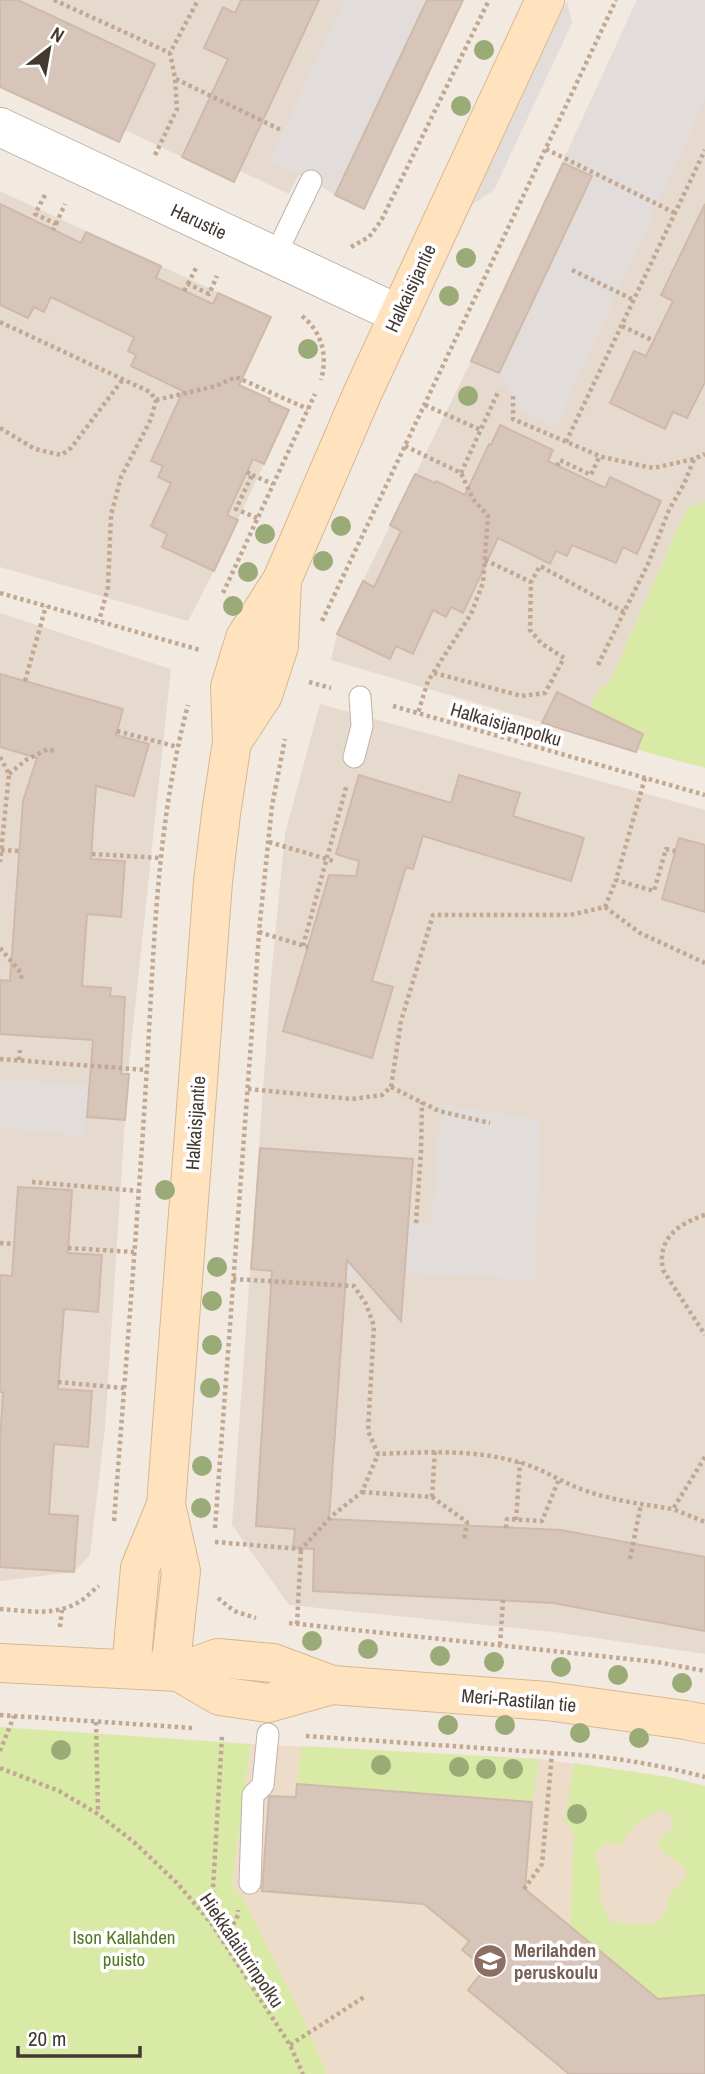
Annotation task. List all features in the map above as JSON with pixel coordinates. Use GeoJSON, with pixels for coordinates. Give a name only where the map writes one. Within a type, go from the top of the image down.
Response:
{"type":"FeatureCollection","features":[{"type":"Feature","properties":{"kind":"street","name":"Halkaisijantie"},"geometry":{"type":"LineString","coordinates":[[175,1671],[181,1570],[166,1505],[213,882],[232,742],[263,695],[279,646],[282,580],[398,314],[545,0]]}},
{"type":"Feature","properties":{"kind":"street","name":"Harustie"},"geometry":{"type":"LineString","coordinates":[[0,127],[398,314]]}},
{"type":"Feature","properties":{"kind":"street","name":"Halkaisijantie"},"geometry":{"type":"LineString","coordinates":[[131,1669],[140,1568],[166,1505]]}},
{"type":"Feature","properties":{"kind":"street","name":"Meri-Rastilan tie"},"geometry":{"type":"LineString","coordinates":[[0,1662],[175,1671],[218,1658],[272,1663],[332,1685],[547,1700],[705,1724]]}},
{"type":"Feature","properties":{"kind":"street","name":"Meri-Rastilan tie"},"geometry":{"type":"LineString","coordinates":[[175,1671],[220,1696],[268,1703],[332,1685]]}},
{"type":"Feature","properties":{"kind":"lane"},"geometry":{"type":"LineString","coordinates":[[275,257],[311,181]]}},
{"type":"Feature","properties":{"kind":"lane"},"geometry":{"type":"LineString","coordinates":[[354,757],[362,726],[360,697]]}},
{"type":"Feature","properties":{"kind":"lane"},"geometry":{"type":"LineString","coordinates":[[250,1883],[253,1795],[262,1784],[268,1734]]}},
{"type":"Feature","properties":{"kind":"path"},"geometry":{"type":"LineString","coordinates":[[54,0],[170,53]]}},
{"type":"Feature","properties":{"kind":"path"},"geometry":{"type":"LineString","coordinates":[[154,157],[177,109],[170,53],[198,0]]}},
{"type":"Feature","properties":{"kind":"path"},"geometry":{"type":"LineString","coordinates":[[348,247],[369,237],[382,221],[489,0]]}},
{"type":"Feature","properties":{"kind":"path"},"geometry":{"type":"LineString","coordinates":[[317,632],[616,0]]}},
{"type":"Feature","properties":{"kind":"path"},"geometry":{"type":"LineString","coordinates":[[175,78],[283,131]]}},
{"type":"Feature","properties":{"kind":"path"},"geometry":{"type":"LineString","coordinates":[[546,149],[675,213]]}},
{"type":"Feature","properties":{"kind":"path"},"geometry":{"type":"LineString","coordinates":[[566,442],[705,150]]}},
{"type":"Feature","properties":{"kind":"path"},"geometry":{"type":"LineString","coordinates":[[697,167],[705,171]]}},
{"type":"Feature","properties":{"kind":"path"},"geometry":{"type":"LineString","coordinates":[[45,195],[35,215],[56,224]]}},
{"type":"Feature","properties":{"kind":"path"},"geometry":{"type":"LineString","coordinates":[[52,230],[65,204]]}},
{"type":"Feature","properties":{"kind":"path"},"geometry":{"type":"LineString","coordinates":[[184,291],[197,266]]}},
{"type":"Feature","properties":{"kind":"path"},"geometry":{"type":"LineString","coordinates":[[572,270],[634,300]]}},
{"type":"Feature","properties":{"kind":"path"},"geometry":{"type":"LineString","coordinates":[[188,284],[209,294],[217,276]]}},
{"type":"Feature","properties":{"kind":"path"},"geometry":{"type":"LineString","coordinates":[[0,322],[150,392],[156,400]]}},
{"type":"Feature","properties":{"kind":"path"},"geometry":{"type":"LineString","coordinates":[[622,326],[654,341]]}},
{"type":"Feature","properties":{"kind":"path"},"geometry":{"type":"LineString","coordinates":[[156,400],[216,386],[236,377],[308,409]]}},
{"type":"Feature","properties":{"kind":"path"},"geometry":{"type":"LineString","coordinates":[[0,428],[35,449],[61,455],[71,448],[123,379]]}},
{"type":"Feature","properties":{"kind":"path"},"geometry":{"type":"LineString","coordinates":[[461,473],[499,390]]}},
{"type":"Feature","properties":{"kind":"path"},"geometry":{"type":"LineString","coordinates":[[513,396],[513,419],[600,455],[653,468],[705,454]]}},
{"type":"Feature","properties":{"kind":"path"},"geometry":{"type":"LineString","coordinates":[[99,621],[108,587],[111,515],[121,477],[151,419],[156,400]]}},
{"type":"Feature","properties":{"kind":"path"},"geometry":{"type":"LineString","coordinates":[[425,405],[481,430]]}},
{"type":"Feature","properties":{"kind":"path"},"geometry":{"type":"LineString","coordinates":[[405,446],[461,473],[473,499],[488,516],[483,583],[471,614],[428,681],[418,713]]}},
{"type":"Feature","properties":{"kind":"path"},"geometry":{"type":"LineString","coordinates":[[557,466],[560,460],[591,475],[600,455]]}},
{"type":"Feature","properties":{"kind":"path"},"geometry":{"type":"LineString","coordinates":[[598,665],[648,564],[669,510],[694,459]]}},
{"type":"Feature","properties":{"kind":"path"},"geometry":{"type":"LineString","coordinates":[[257,518],[236,509],[250,473],[273,484]]}},
{"type":"Feature","properties":{"kind":"path"},"geometry":{"type":"LineString","coordinates":[[485,560],[531,582]]}},
{"type":"Feature","properties":{"kind":"path"},"geometry":{"type":"LineString","coordinates":[[433,673],[522,696],[545,693],[564,659],[541,643],[530,630],[531,582],[540,566],[624,612]]}},
{"type":"Feature","properties":{"kind":"path"},"geometry":{"type":"LineString","coordinates":[[0,593],[203,650]]}},
{"type":"Feature","properties":{"kind":"path"},"geometry":{"type":"LineString","coordinates":[[25,681],[46,606]]}},
{"type":"Feature","properties":{"kind":"path","name":"Halkaisijanpolku"},"geometry":{"type":"LineString","coordinates":[[299,679],[705,795]]}},
{"type":"Feature","properties":{"kind":"path"},"geometry":{"type":"LineString","coordinates":[[215,1528],[259,932],[272,806],[288,728]]}},
{"type":"Feature","properties":{"kind":"path"},"geometry":{"type":"LineString","coordinates":[[117,731],[178,747]]}},
{"type":"Feature","properties":{"kind":"path"},"geometry":{"type":"LineString","coordinates":[[0,862],[9,774],[0,756],[2,748]]}},
{"type":"Feature","properties":{"kind":"path"},"geometry":{"type":"LineString","coordinates":[[9,774],[26,760],[47,749],[54,751]]}},
{"type":"Feature","properties":{"kind":"path"},"geometry":{"type":"LineString","coordinates":[[259,932],[305,946],[354,757]]}},
{"type":"Feature","properties":{"kind":"path"},"geometry":{"type":"LineString","coordinates":[[605,906],[616,880],[645,778]]}},
{"type":"Feature","properties":{"kind":"path"},"geometry":{"type":"LineString","coordinates":[[269,842],[333,861]]}},
{"type":"Feature","properties":{"kind":"path"},"geometry":{"type":"LineString","coordinates":[[616,880],[654,891],[666,849],[675,851]]}},
{"type":"Feature","properties":{"kind":"path"},"geometry":{"type":"LineString","coordinates":[[1,850],[19,852]]}},
{"type":"Feature","properties":{"kind":"path"},"geometry":{"type":"LineString","coordinates":[[92,854],[161,858]]}},
{"type":"Feature","properties":{"kind":"path"},"geometry":{"type":"LineString","coordinates":[[605,906],[640,933],[705,963]]}},
{"type":"Feature","properties":{"kind":"path"},"geometry":{"type":"LineString","coordinates":[[247,1089],[352,1099],[382,1095],[391,1087],[401,1021],[433,915],[570,915],[605,906]]}},
{"type":"Feature","properties":{"kind":"path"},"geometry":{"type":"LineString","coordinates":[[0,948],[21,973],[22,982]]}},
{"type":"Feature","properties":{"kind":"path"},"geometry":{"type":"LineString","coordinates":[[19,1060],[20,1050]]}},
{"type":"Feature","properties":{"kind":"path"},"geometry":{"type":"LineString","coordinates":[[0,1059],[147,1070]]}},
{"type":"Feature","properties":{"kind":"path"},"geometry":{"type":"LineString","coordinates":[[391,1087],[439,1111],[490,1123]]}},
{"type":"Feature","properties":{"kind":"path"},"geometry":{"type":"LineString","coordinates":[[416,1223],[422,1102]]}},
{"type":"Feature","properties":{"kind":"path"},"geometry":{"type":"LineString","coordinates":[[32,1181],[139,1191]]}},
{"type":"Feature","properties":{"kind":"path"},"geometry":{"type":"LineString","coordinates":[[705,1216],[673,1231],[664,1244],[661,1258],[663,1270],[705,1335]]}},
{"type":"Feature","properties":{"kind":"path"},"geometry":{"type":"LineString","coordinates":[[0,1243],[14,1244]]}},
{"type":"Feature","properties":{"kind":"path"},"geometry":{"type":"LineString","coordinates":[[68,1248],[134,1252]]}},
{"type":"Feature","properties":{"kind":"path"},"geometry":{"type":"LineString","coordinates":[[233,1279],[354,1286],[366,1304],[374,1326],[368,1431],[378,1454],[362,1492],[333,1515],[301,1549],[297,1624]]}},
{"type":"Feature","properties":{"kind":"path"},"geometry":{"type":"LineString","coordinates":[[58,1382],[124,1388]]}},
{"type":"Feature","properties":{"kind":"path"},"geometry":{"type":"LineString","coordinates":[[432,1497],[435,1451]]}},
{"type":"Feature","properties":{"kind":"path"},"geometry":{"type":"LineString","coordinates":[[378,1454],[470,1452],[520,1462],[580,1489],[611,1499],[673,1509],[705,1522]]}},
{"type":"Feature","properties":{"kind":"path"},"geometry":{"type":"LineString","coordinates":[[673,1509],[705,1457]]}},
{"type":"Feature","properties":{"kind":"path"},"geometry":{"type":"LineString","coordinates":[[516,1520],[520,1462]]}},
{"type":"Feature","properties":{"kind":"path"},"geometry":{"type":"LineString","coordinates":[[506,1528],[507,1519],[542,1521],[559,1479]]}},
{"type":"Feature","properties":{"kind":"path"},"geometry":{"type":"LineString","coordinates":[[362,1492],[432,1497],[467,1522],[464,1541]]}},
{"type":"Feature","properties":{"kind":"path"},"geometry":{"type":"LineString","coordinates":[[630,1559],[641,1504]]}},
{"type":"Feature","properties":{"kind":"path"},"geometry":{"type":"LineString","coordinates":[[213,1553],[214,1542],[301,1549]]}},
{"type":"Feature","properties":{"kind":"path"},"geometry":{"type":"LineString","coordinates":[[0,1609],[46,1612],[62,1610],[80,1601],[98,1586],[109,1585]]}},
{"type":"Feature","properties":{"kind":"path"},"geometry":{"type":"LineString","coordinates":[[215,1596],[234,1611],[260,1619]]}},
{"type":"Feature","properties":{"kind":"path"},"geometry":{"type":"LineString","coordinates":[[500,1645],[503,1600]]}},
{"type":"Feature","properties":{"kind":"path"},"geometry":{"type":"LineString","coordinates":[[278,1622],[657,1662],[705,1671]]}},
{"type":"Feature","properties":{"kind":"path"},"geometry":{"type":"LineString","coordinates":[[0,1715],[197,1728]]}},
{"type":"Feature","properties":{"kind":"path"},"geometry":{"type":"LineString","coordinates":[[0,1751],[14,1716]]}},
{"type":"Feature","properties":{"kind":"path"},"geometry":{"type":"LineString","coordinates":[[96,1721],[98,1814]]}},
{"type":"Feature","properties":{"kind":"path"},"geometry":{"type":"LineString","coordinates":[[211,1923],[222,1730],[624,1759],[705,1777]]}},
{"type":"Feature","properties":{"kind":"path"},"geometry":{"type":"LineString","coordinates":[[524,1889],[542,1864],[552,1753]]}},
{"type":"Feature","properties":{"kind":"path","name":"Hiekkalaiturinpolku"},"geometry":{"type":"LineString","coordinates":[[0,1768],[58,1791],[98,1814],[135,1843],[169,1875],[211,1923],[290,2045],[303,2074]]}},
{"type":"Feature","properties":{"kind":"path"},"geometry":{"type":"LineString","coordinates":[[290,2045],[364,1997]]}},
{"type":"Feature","properties":{"kind":"shaded area"},"geometry":{"type":"Polygon","coordinates":[[[0,0],[463,0],[335,195],[299,174],[289,194],[240,171],[234,182],[125,130],[119,142],[0,87],[0,0]]]}},
{"type":"Feature","properties":{"kind":"shaded area"},"geometry":{"type":"Polygon","coordinates":[[[344,0],[463,0],[364,209],[270,160],[344,0]]]}},
{"type":"Feature","properties":{"kind":"shaded area"},"geometry":{"type":"Polygon","coordinates":[[[637,0],[705,0],[705,502],[687,508],[609,683],[577,733],[331,660],[337,634],[471,361],[637,0]]]}},
{"type":"Feature","properties":{"kind":"shaded area"},"geometry":{"type":"Polygon","coordinates":[[[637,0],[705,0],[705,100],[555,428],[513,407],[513,396],[499,374],[471,361],[637,0]]]}},
{"type":"Feature","properties":{"kind":"shaded area"},"geometry":{"type":"Polygon","coordinates":[[[567,1],[572,23],[494,190],[472,205],[567,1]]]}},
{"type":"Feature","properties":{"kind":"shaded area"},"geometry":{"type":"Polygon","coordinates":[[[0,191],[271,317],[239,387],[289,410],[188,621],[0,567],[0,191]]]}},
{"type":"Feature","properties":{"kind":"shaded area"},"geometry":{"type":"Polygon","coordinates":[[[0,613],[171,669],[128,1074],[105,1429],[90,1555],[74,1572],[0,1581],[0,613]]]}},
{"type":"Feature","properties":{"kind":"shaded area"},"geometry":{"type":"Polygon","coordinates":[[[320,704],[705,810],[705,1654],[554,1632],[289,1605],[232,1525],[271,978],[285,833],[320,704]]]}},
{"type":"Feature","properties":{"kind":"shaded area"},"geometry":{"type":"Polygon","coordinates":[[[0,1079],[89,1086],[85,1136],[0,1128],[0,1079]]]}},
{"type":"Feature","properties":{"kind":"shaded area"},"geometry":{"type":"Polygon","coordinates":[[[444,1104],[540,1120],[535,1280],[405,1273],[404,1281],[251,1269],[260,1148],[413,1159],[408,1222],[432,1224],[440,1118],[444,1104]]]}},
{"type":"Feature","properties":{"kind":"shaded area","name":"Merilahden peruskoulu"},"geometry":{"type":"Polygon","coordinates":[[[251,1744],[539,1759],[668,1777],[705,1786],[705,2074],[327,2074],[306,2024],[232,1886],[251,1744]]]}},
{"type":"Feature","properties":{"kind":"green space"},"geometry":{"type":"Polygon","coordinates":[[[705,502],[705,768],[613,743],[589,708],[600,688],[609,683],[687,508],[705,502]]]}},
{"type":"Feature","properties":{"kind":"green space","name":"Ison Kallahden puisto"},"geometry":{"type":"Polygon","coordinates":[[[0,1727],[251,1744],[232,1886],[243,1898],[306,2024],[327,2074],[0,2074],[0,1727]]]}},
{"type":"Feature","properties":{"kind":"green space"},"geometry":{"type":"Polygon","coordinates":[[[302,1746],[539,1759],[532,1802],[297,1784],[302,1746]]]}},
{"type":"Feature","properties":{"kind":"green space"},"geometry":{"type":"Polygon","coordinates":[[[574,1763],[668,1777],[705,1786],[705,1995],[658,1999],[570,1926],[574,1832],[564,1821],[574,1763]],[[662,1809],[639,1822],[619,1845],[607,1843],[595,1852],[600,1871],[601,1903],[611,1922],[655,1925],[667,1910],[668,1896],[687,1877],[684,1866],[667,1856],[657,1845],[662,1836],[673,1829],[674,1820],[662,1809]]]}},
{"type":"Feature","properties":{"kind":"building"},"geometry":{"type":"Polygon","coordinates":[[[0,0],[18,0],[155,64],[119,142],[0,87],[0,0]]]}},
{"type":"Feature","properties":{"kind":"building"},"geometry":{"type":"Polygon","coordinates":[[[241,0],[319,0],[234,182],[182,157],[228,59],[204,48],[223,7],[235,13],[241,0]]]}},
{"type":"Feature","properties":{"kind":"building"},"geometry":{"type":"Polygon","coordinates":[[[427,0],[463,0],[364,209],[335,195],[427,0]]]}},
{"type":"Feature","properties":{"kind":"building"},"geometry":{"type":"Polygon","coordinates":[[[563,163],[592,176],[499,373],[471,361],[563,163]]]}},
{"type":"Feature","properties":{"kind":"building"},"geometry":{"type":"Polygon","coordinates":[[[0,204],[81,243],[86,232],[161,266],[156,278],[213,304],[218,293],[271,317],[239,385],[289,410],[264,464],[253,459],[227,515],[238,520],[214,571],[162,547],[167,534],[151,526],[171,483],[158,477],[163,466],[151,461],[183,391],[131,366],[136,355],[128,351],[134,337],[51,297],[44,312],[34,307],[28,318],[0,305],[0,204]]]}},
{"type":"Feature","properties":{"kind":"building"},"geometry":{"type":"Polygon","coordinates":[[[705,204],[705,382],[687,418],[673,412],[665,429],[610,403],[634,351],[646,356],[673,301],[661,295],[705,204]]]}},
{"type":"Feature","properties":{"kind":"building"},"geometry":{"type":"Polygon","coordinates":[[[500,425],[553,450],[548,461],[605,488],[610,477],[661,501],[637,554],[623,547],[616,563],[572,545],[567,556],[556,551],[550,564],[498,538],[463,613],[451,607],[446,617],[433,610],[413,654],[396,646],[390,659],[337,634],[363,581],[374,587],[401,531],[390,525],[415,474],[465,495],[500,425]]]}},
{"type":"Feature","properties":{"kind":"building"},"geometry":{"type":"Polygon","coordinates":[[[0,674],[123,709],[116,735],[149,744],[134,796],[96,786],[91,859],[125,861],[121,917],[87,914],[82,986],[111,988],[110,996],[125,997],[121,1074],[129,1074],[125,1120],[87,1117],[93,1040],[0,1034],[0,980],[10,981],[23,801],[37,758],[0,747],[0,674]]]}},
{"type":"Feature","properties":{"kind":"building"},"geometry":{"type":"Polygon","coordinates":[[[557,692],[643,734],[636,752],[542,723],[557,692]]]}},
{"type":"Feature","properties":{"kind":"building"},"geometry":{"type":"Polygon","coordinates":[[[359,775],[451,803],[459,775],[520,793],[513,816],[584,838],[571,881],[423,836],[413,869],[406,867],[372,981],[393,987],[372,1058],[283,1031],[329,875],[356,876],[359,861],[336,854],[359,775]]]}},
{"type":"Feature","properties":{"kind":"building"},"geometry":{"type":"Polygon","coordinates":[[[679,838],[705,845],[705,912],[662,899],[679,838]]]}},
{"type":"Feature","properties":{"kind":"building"},"geometry":{"type":"Polygon","coordinates":[[[260,1148],[413,1159],[401,1321],[347,1260],[329,1519],[561,1530],[705,1557],[705,1631],[553,1603],[313,1591],[314,1549],[293,1548],[295,1529],[256,1526],[272,1271],[251,1269],[260,1148]]]}},
{"type":"Feature","properties":{"kind":"building"},"geometry":{"type":"Polygon","coordinates":[[[18,1187],[72,1190],[68,1253],[102,1255],[98,1312],[64,1309],[58,1389],[92,1391],[88,1447],[54,1444],[49,1514],[78,1516],[74,1572],[0,1567],[0,1442],[3,1392],[0,1392],[0,1275],[12,1276],[18,1187]]]}},
{"type":"Feature","properties":{"kind":"building"},"geometry":{"type":"Polygon","coordinates":[[[297,1784],[532,1802],[525,1889],[658,1999],[705,1995],[705,2074],[569,2074],[468,1990],[485,1968],[462,1950],[469,1941],[424,1904],[262,1891],[269,1797],[296,1797],[297,1784]]]}},
{"type":"Feature","properties":{"kind":"place","name":"Merilahden peruskoulu"},"geometry":{"type":"Point","coordinates":[490,1961]}}]}
